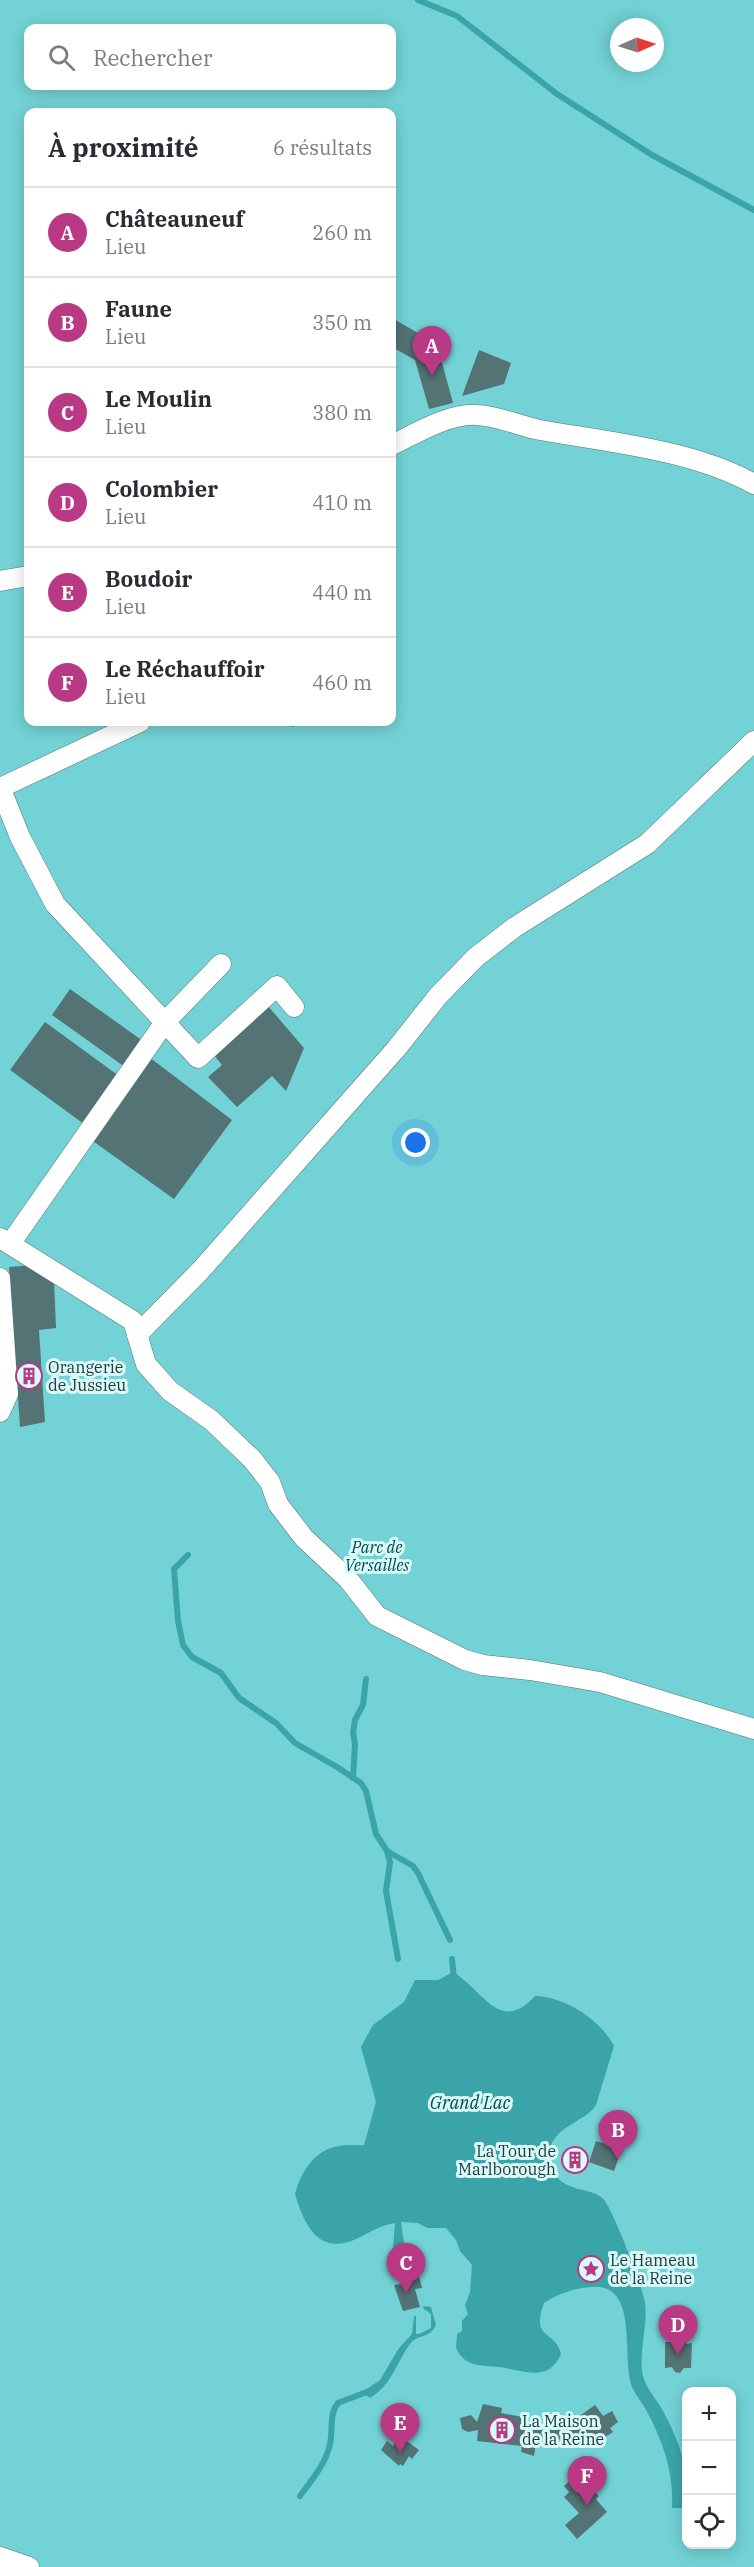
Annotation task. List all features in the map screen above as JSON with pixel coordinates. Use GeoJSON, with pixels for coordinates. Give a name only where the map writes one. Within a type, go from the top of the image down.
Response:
{"type":"FeatureCollection","features":[{"type":"Feature","properties":{"kind":"lane"},"geometry":{"type":"LineString","coordinates":[[396,443],[437,423],[476,415],[538,429],[635,446],[700,463],[754,483]]}},
{"type":"Feature","properties":{"kind":"lane"},"geometry":{"type":"LineString","coordinates":[[0,581],[24,577]]}},
{"type":"Feature","properties":{"kind":"lane"},"geometry":{"type":"LineString","coordinates":[[132,726],[0,788],[20,837],[48,895],[69,922],[198,1058],[277,986],[294,1006]]}},
{"type":"Feature","properties":{"kind":"lane"},"geometry":{"type":"LineString","coordinates":[[137,1335],[200,1271],[396,1049],[438,996],[476,957],[515,927],[646,844],[754,741]]}},
{"type":"Feature","properties":{"kind":"lane"},"geometry":{"type":"LineString","coordinates":[[221,964],[165,1022],[5,1241],[133,1321],[146,1365],[170,1391],[211,1420],[252,1459],[270,1482],[278,1504],[304,1538],[348,1579],[377,1616],[465,1660],[483,1665],[530,1670],[600,1682],[754,1729]]}},
{"type":"Feature","properties":{"kind":"lane"},"geometry":{"type":"LineString","coordinates":[[0,1278],[8,1394],[0,1412]]}},
{"type":"Feature","properties":{"kind":"lane"},"geometry":{"type":"LineString","coordinates":[[0,2557],[29,2567]]}},
{"type":"Feature","properties":{"kind":"green space","name":"Parc de Versailles"},"geometry":{"type":"Polygon","coordinates":[[[0,0],[754,0],[754,2567],[0,2567],[0,0]]]}},
{"type":"Feature","properties":{"kind":"water","name":"Grand Lac"},"geometry":{"type":"Polygon","coordinates":[[[453,1972],[492,2005],[502,2010],[512,2011],[523,2007],[535,1996],[558,2000],[581,2011],[600,2027],[614,2046],[596,2105],[554,2140],[550,2149],[550,2160],[560,2180],[567,2185],[600,2196],[605,2201],[628,2252],[645,2303],[643,2376],[672,2429],[681,2454],[682,2508],[672,2508],[671,2482],[666,2457],[651,2420],[633,2389],[626,2326],[623,2310],[617,2297],[607,2289],[592,2287],[555,2296],[544,2303],[540,2324],[542,2330],[558,2346],[561,2354],[551,2368],[537,2373],[477,2365],[465,2360],[456,2348],[457,2334],[462,2331],[462,2321],[468,2314],[465,2305],[470,2292],[472,2265],[446,2228],[427,2228],[418,2223],[401,2222],[405,2251],[411,2268],[407,2267],[393,2247],[395,2223],[343,2243],[332,2244],[323,2240],[308,2226],[295,2194],[305,2170],[322,2152],[342,2145],[364,2145],[376,2102],[361,2047],[373,2025],[404,2002],[415,1980],[438,1980],[453,1972]]]}},
{"type":"Feature","properties":{"kind":"water"},"geometry":{"type":"Polygon","coordinates":[[[423,2306],[431,2307],[436,2325],[427,2335],[410,2344],[384,2387],[370,2398],[365,2394],[368,2388],[380,2380],[399,2348],[412,2334],[414,2316],[416,2316],[416,2334],[431,2328],[431,2314],[423,2306]]]}},
{"type":"Feature","properties":{"kind":"building"},"geometry":{"type":"Polygon","coordinates":[[[396,320],[437,344],[453,403],[429,409],[415,360],[396,349],[396,320]]]}},
{"type":"Feature","properties":{"kind":"building"},"geometry":{"type":"Polygon","coordinates":[[[479,350],[511,363],[504,384],[462,396],[479,350]]]}},
{"type":"Feature","properties":{"kind":"building"},"geometry":{"type":"Polygon","coordinates":[[[70,989],[143,1041],[125,1067],[52,1015],[70,989]]]}},
{"type":"Feature","properties":{"kind":"building"},"geometry":{"type":"Polygon","coordinates":[[[268,1006],[304,1048],[286,1091],[272,1076],[237,1107],[208,1077],[222,1065],[213,1054],[268,1006]]]}},
{"type":"Feature","properties":{"kind":"building"},"geometry":{"type":"Polygon","coordinates":[[[45,1022],[119,1076],[84,1124],[10,1070],[45,1022]]]}},
{"type":"Feature","properties":{"kind":"building"},"geometry":{"type":"Polygon","coordinates":[[[149,1057],[232,1120],[174,1199],[90,1139],[149,1057]]]}},
{"type":"Feature","properties":{"kind":"building","name":"Orangerie de Jussieu"},"geometry":{"type":"Polygon","coordinates":[[[35,1265],[54,1281],[56,1328],[39,1330],[45,1422],[20,1427],[9,1267],[35,1265]]]}},
{"type":"Feature","properties":{"kind":"building"},"geometry":{"type":"Polygon","coordinates":[[[604,2119],[615,2132],[609,2137],[598,2125],[604,2119]]]}},
{"type":"Feature","properties":{"kind":"building"},"geometry":{"type":"Polygon","coordinates":[[[596,2141],[622,2149],[614,2171],[589,2162],[596,2141]]]}},
{"type":"Feature","properties":{"kind":"building","name":"La Tour de Marlborough"},"geometry":{"type":"Polygon","coordinates":[[[575,2150],[582,2153],[585,2160],[582,2167],[575,2170],[568,2167],[565,2160],[568,2153],[575,2150]]]}},
{"type":"Feature","properties":{"kind":"building"},"geometry":{"type":"Polygon","coordinates":[[[410,2271],[412,2278],[419,2276],[422,2288],[415,2289],[420,2307],[403,2311],[394,2285],[401,2284],[398,2274],[410,2271]]]}},
{"type":"Feature","properties":{"kind":"building"},"geometry":{"type":"Polygon","coordinates":[[[683,2271],[693,2282],[688,2286],[689,2281],[683,2271]]]}},
{"type":"Feature","properties":{"kind":"building"},"geometry":{"type":"Polygon","coordinates":[[[673,2333],[687,2333],[686,2344],[692,2343],[691,2368],[684,2368],[680,2373],[675,2372],[672,2367],[665,2368],[665,2342],[672,2342],[673,2333]]]}},
{"type":"Feature","properties":{"kind":"building"},"geometry":{"type":"Polygon","coordinates":[[[483,2404],[502,2408],[501,2413],[528,2418],[527,2430],[554,2430],[567,2425],[595,2405],[603,2416],[612,2411],[618,2422],[610,2428],[613,2432],[590,2447],[583,2436],[575,2442],[571,2434],[556,2441],[536,2443],[534,2456],[521,2452],[522,2446],[477,2441],[478,2430],[468,2432],[462,2429],[460,2418],[471,2415],[477,2422],[483,2404]]]}},
{"type":"Feature","properties":{"kind":"building"},"geometry":{"type":"Polygon","coordinates":[[[400,2436],[419,2450],[412,2459],[409,2456],[403,2466],[400,2464],[399,2466],[381,2450],[387,2441],[393,2446],[400,2436]]]}},
{"type":"Feature","properties":{"kind":"building"},"geometry":{"type":"Polygon","coordinates":[[[583,2469],[594,2483],[590,2487],[599,2496],[596,2499],[607,2512],[577,2539],[565,2525],[579,2513],[564,2497],[569,2492],[564,2486],[583,2469]]]}},
{"type":"Feature","properties":{"kind":"waterway"},"geometry":{"type":"LineString","coordinates":[[418,0],[457,16],[557,94],[652,155],[754,210]]}},
{"type":"Feature","properties":{"kind":"waterway"},"geometry":{"type":"LineString","coordinates":[[188,1555],[174,1569],[178,1621],[183,1645],[192,1657],[221,1673],[239,1698],[276,1723],[295,1743],[361,1783],[366,1791],[376,1834],[387,1851],[390,1862],[386,1891],[398,1959]]}},
{"type":"Feature","properties":{"kind":"waterway"},"geometry":{"type":"LineString","coordinates":[[353,1778],[355,1744],[353,1733],[355,1720],[363,1705],[366,1679]]}},
{"type":"Feature","properties":{"kind":"waterway"},"geometry":{"type":"LineString","coordinates":[[387,1851],[413,1866],[418,1873],[450,1940]]}},
{"type":"Feature","properties":{"kind":"waterway"},"geometry":{"type":"LineString","coordinates":[[452,1959],[454,1979]]}},
{"type":"Feature","properties":{"kind":"waterway"},"geometry":{"type":"LineString","coordinates":[[300,2496],[327,2455],[333,2413],[338,2403],[372,2390]]}},
{"type":"Feature","properties":{"kind":"place","name":"Châteauneuf"},"geometry":{"type":"Point","coordinates":[432,376]}},
{"type":"Feature","properties":{"kind":"place","name":"Orangerie de Jussieu"},"geometry":{"type":"Point","coordinates":[29,1376]}},
{"type":"Feature","properties":{"kind":"place","name":"La Tour de Marlborough"},"geometry":{"type":"Point","coordinates":[575,2160]}},
{"type":"Feature","properties":{"kind":"place","name":"Faune"},"geometry":{"type":"Point","coordinates":[618,2160]}},
{"type":"Feature","properties":{"kind":"place","name":"Le Hameau de la Reine"},"geometry":{"type":"Point","coordinates":[591,2269]}},
{"type":"Feature","properties":{"kind":"place","name":"Le Moulin"},"geometry":{"type":"Point","coordinates":[406,2293]}},
{"type":"Feature","properties":{"kind":"place","name":"Colombier"},"geometry":{"type":"Point","coordinates":[678,2355]}},
{"type":"Feature","properties":{"kind":"place","name":"La Maison de la Reine"},"geometry":{"type":"Point","coordinates":[502,2430]}},
{"type":"Feature","properties":{"kind":"place","name":"Boudoir"},"geometry":{"type":"Point","coordinates":[400,2453]}},
{"type":"Feature","properties":{"kind":"place","name":"Le Réchauffoir"},"geometry":{"type":"Point","coordinates":[587,2506]}}]}
